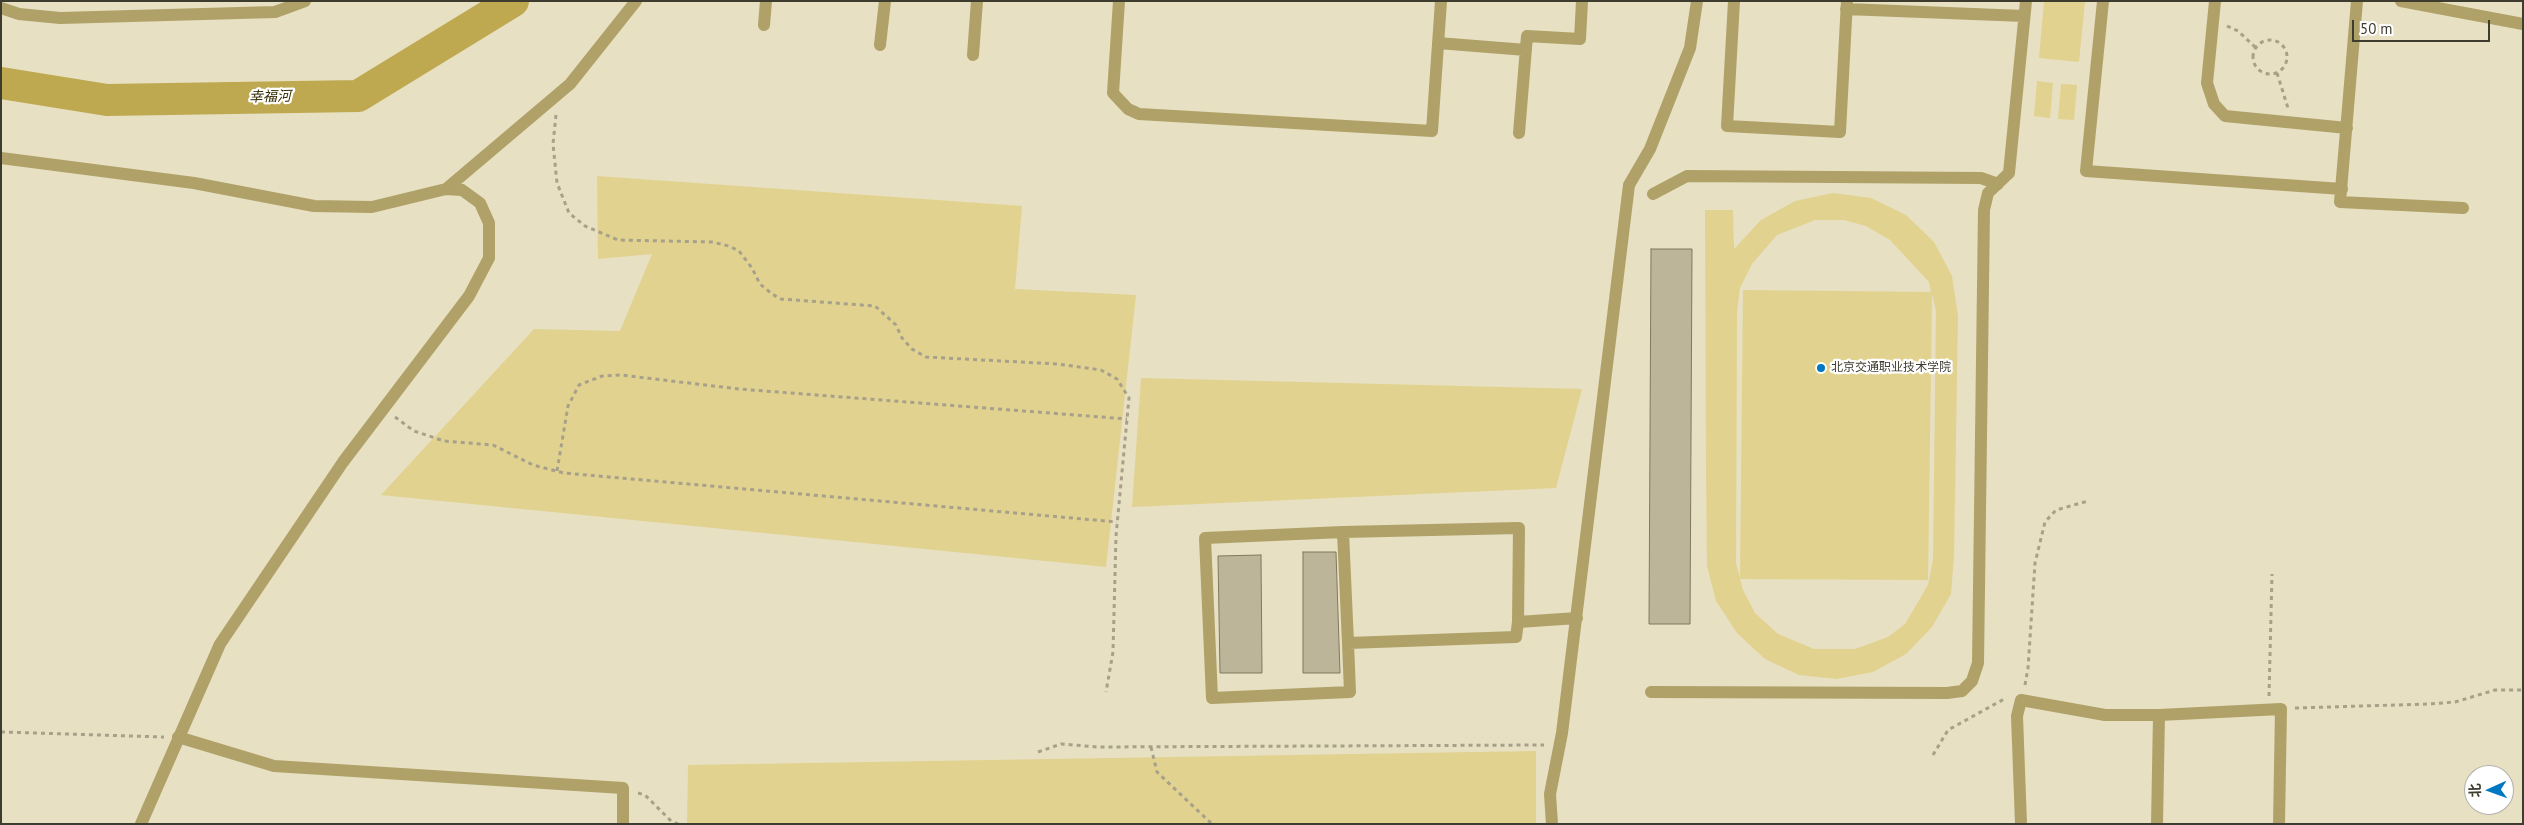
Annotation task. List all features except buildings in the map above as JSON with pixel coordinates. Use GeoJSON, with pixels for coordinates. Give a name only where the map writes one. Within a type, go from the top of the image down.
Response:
{"type":"FeatureCollection","features":[{"type":"Feature","properties":{"kind":"street"},"geometry":{"type":"LineString","coordinates":[[1,8],[19,14],[60,18],[275,12],[306,1]]}},
{"type":"Feature","properties":{"kind":"street"},"geometry":{"type":"LineString","coordinates":[[446,189],[570,84],[636,1]]}},
{"type":"Feature","properties":{"kind":"street"},"geometry":{"type":"LineString","coordinates":[[764,25],[766,1]]}},
{"type":"Feature","properties":{"kind":"street"},"geometry":{"type":"LineString","coordinates":[[880,45],[885,1]]}},
{"type":"Feature","properties":{"kind":"street"},"geometry":{"type":"LineString","coordinates":[[973,55],[977,1]]}},
{"type":"Feature","properties":{"kind":"street"},"geometry":{"type":"LineString","coordinates":[[1119,1],[1113,93],[1128,109],[1139,114],[1432,131],[1442,1]]}},
{"type":"Feature","properties":{"kind":"street"},"geometry":{"type":"LineString","coordinates":[[1520,133],[1527,36],[1580,39],[1582,1]]}},
{"type":"Feature","properties":{"kind":"street"},"geometry":{"type":"LineString","coordinates":[[1552,824],[1550,794],[1560,744],[1577,618],[1630,185],[1650,149],[1690,48],[1697,1]]}},
{"type":"Feature","properties":{"kind":"street"},"geometry":{"type":"LineString","coordinates":[[1734,1],[1727,126],[1840,132],[1846,5],[2024,16]]}},
{"type":"Feature","properties":{"kind":"street"},"geometry":{"type":"LineString","coordinates":[[1650,692],[1947,694],[1962,691],[1972,681],[1978,663],[1984,210],[1988,193],[2009,173],[2026,1]]}},
{"type":"Feature","properties":{"kind":"street"},"geometry":{"type":"LineString","coordinates":[[2103,1],[2086,171],[2342,189]]}},
{"type":"Feature","properties":{"kind":"street"},"geometry":{"type":"LineString","coordinates":[[2215,1],[2207,83],[2214,104],[2225,116],[2347,128]]}},
{"type":"Feature","properties":{"kind":"street"},"geometry":{"type":"LineString","coordinates":[[2358,1],[2340,202],[2463,208]]}},
{"type":"Feature","properties":{"kind":"street"},"geometry":{"type":"LineString","coordinates":[[2402,1],[2523,24]]}},
{"type":"Feature","properties":{"kind":"street"},"geometry":{"type":"LineString","coordinates":[[1438,43],[1526,50]]}},
{"type":"Feature","properties":{"kind":"street"},"geometry":{"type":"LineString","coordinates":[[1,158],[194,183],[314,206],[372,207],[446,189],[462,190],[480,204],[489,223],[490,258],[469,296],[343,462],[220,644],[141,824]]}},
{"type":"Feature","properties":{"kind":"street"},"geometry":{"type":"LineString","coordinates":[[1653,194],[1687,176],[1981,178],[1998,184]]}},
{"type":"Feature","properties":{"kind":"street"},"geometry":{"type":"LineString","coordinates":[[1343,532],[1350,692],[1212,698],[1205,538],[1343,532],[1519,528],[1518,622],[1516,637],[1348,643]]}},
{"type":"Feature","properties":{"kind":"street"},"geometry":{"type":"LineString","coordinates":[[1518,622],[1577,618]]}},
{"type":"Feature","properties":{"kind":"street"},"geometry":{"type":"LineString","coordinates":[[2021,824],[2017,716],[2021,700],[2104,715],[2159,716],[2275,709],[2279,824]]}},
{"type":"Feature","properties":{"kind":"street"},"geometry":{"type":"LineString","coordinates":[[2157,824],[2159,716]]}},
{"type":"Feature","properties":{"kind":"street"},"geometry":{"type":"LineString","coordinates":[[178,737],[274,766],[624,788],[623,824]]}},
{"type":"Feature","properties":{"kind":"path"},"geometry":{"type":"LineString","coordinates":[[2213,19],[2238,31],[2256,48]]}},
{"type":"Feature","properties":{"kind":"path"},"geometry":{"type":"LineString","coordinates":[[2267,40],[2283,44],[2288,55],[2288,61],[2282,70],[2277,73],[2266,74],[2257,68],[2253,57],[2256,48],[2267,40]]}},
{"type":"Feature","properties":{"kind":"path"},"geometry":{"type":"LineString","coordinates":[[2277,73],[2286,96],[2291,122]]}},
{"type":"Feature","properties":{"kind":"path"},"geometry":{"type":"LineString","coordinates":[[558,94],[553,144],[557,184],[569,213],[585,226],[618,240],[712,242],[729,246],[739,251],[752,268],[760,284],[772,294],[781,298],[875,306],[896,325],[902,338],[912,349],[926,357],[1058,364],[1101,370],[1117,379],[1130,398],[1117,522],[1113,652],[1106,692]]}},
{"type":"Feature","properties":{"kind":"path"},"geometry":{"type":"LineString","coordinates":[[557,471],[568,406],[579,385],[602,376],[621,375],[739,388],[1128,419]]}},
{"type":"Feature","properties":{"kind":"path"},"geometry":{"type":"LineString","coordinates":[[384,408],[414,431],[444,441],[493,445],[533,465],[557,471],[1117,522]]}},
{"type":"Feature","properties":{"kind":"path"},"geometry":{"type":"LineString","coordinates":[[1933,755],[1948,730],[2006,698],[2021,700],[2028,668],[2035,563],[2045,522],[2056,510],[2088,501]]}},
{"type":"Feature","properties":{"kind":"path"},"geometry":{"type":"LineString","coordinates":[[2272,574],[2275,709],[2429,704],[2455,702],[2495,690],[2523,690]]}},
{"type":"Feature","properties":{"kind":"path"},"geometry":{"type":"LineString","coordinates":[[1,732],[178,737]]}},
{"type":"Feature","properties":{"kind":"path"},"geometry":{"type":"LineString","coordinates":[[1038,752],[1061,744],[1098,747],[1560,744]]}},
{"type":"Feature","properties":{"kind":"path"},"geometry":{"type":"LineString","coordinates":[[1151,746],[1158,772],[1212,824]]}},
{"type":"Feature","properties":{"kind":"path"},"geometry":{"type":"LineString","coordinates":[[624,788],[645,795],[660,812],[678,824]]}},
{"type":"Feature","properties":{"kind":"shaded area"},"geometry":{"type":"Polygon","coordinates":[[[2044,1],[2085,1],[2079,62],[2039,58],[2044,1]]]}},
{"type":"Feature","properties":{"kind":"shaded area"},"geometry":{"type":"Polygon","coordinates":[[[2037,81],[2053,83],[2050,118],[2034,116],[2037,81]]]}},
{"type":"Feature","properties":{"kind":"shaded area"},"geometry":{"type":"Polygon","coordinates":[[[2061,84],[2077,85],[2074,120],[2058,119],[2061,84]]]}},
{"type":"Feature","properties":{"kind":"shaded area"},"geometry":{"type":"Polygon","coordinates":[[[597,176],[1022,206],[1015,289],[1136,295],[1106,567],[381,495],[534,329],[620,331],[652,254],[598,259],[597,176]]]}},
{"type":"Feature","properties":{"kind":"shaded area"},"geometry":{"type":"Polygon","coordinates":[[[1833,193],[1871,198],[1906,215],[1934,242],[1952,276],[1958,316],[1954,555],[1951,594],[1932,627],[1906,654],[1873,672],[1836,679],[1799,675],[1765,659],[1737,633],[1716,601],[1707,566],[1705,210],[1733,210],[1734,249],[1761,220],[1795,201],[1833,193]],[[1815,220],[1777,235],[1752,264],[1740,288],[1737,312],[1736,563],[1740,578],[1743,290],[1931,292],[1929,282],[1890,240],[1866,226],[1844,220],[1815,220]],[[1932,294],[1928,580],[1740,579],[1743,590],[1755,613],[1778,634],[1814,649],[1855,649],[1888,637],[1905,624],[1928,585],[1933,559],[1936,311],[1932,294]]]}},
{"type":"Feature","properties":{"kind":"shaded area"},"geometry":{"type":"Polygon","coordinates":[[[1141,378],[1582,389],[1556,488],[1132,507],[1141,378]]]}},
{"type":"Feature","properties":{"kind":"shaded area"},"geometry":{"type":"Polygon","coordinates":[[[1536,751],[1536,824],[687,824],[688,765],[1536,751]]]}},
{"type":"Feature","properties":{"kind":"waterway","name":"幸福河"},"geometry":{"type":"LineString","coordinates":[[1,83],[107,100],[358,96],[513,1]]}},
{"type":"Feature","properties":{"kind":"place","name":"北京交通职业技术学院"},"geometry":{"type":"Point","coordinates":[1821,368]}}]}
